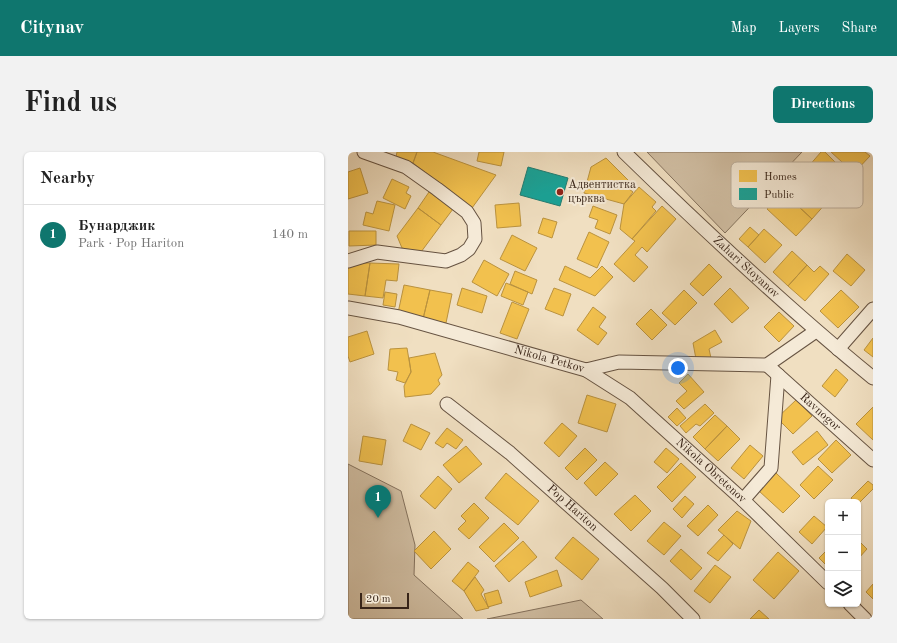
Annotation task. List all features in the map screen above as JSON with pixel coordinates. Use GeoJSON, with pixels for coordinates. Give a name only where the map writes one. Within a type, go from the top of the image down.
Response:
{"type":"FeatureCollection","features":[{"type":"Feature","properties":{"kind":"street"},"geometry":{"type":"LineString","coordinates":[[348,261],[378,252],[446,261],[461,255],[469,249],[475,239],[474,223],[467,212],[406,167],[364,152]]}},
{"type":"Feature","properties":{"kind":"street","name":"Zahari Stoyanov"},"geometry":{"type":"LineString","coordinates":[[624,152],[720,246],[816,331],[873,378]]}},
{"type":"Feature","properties":{"kind":"street","name":"Nikola Petkov"},"geometry":{"type":"LineString","coordinates":[[348,308],[399,317],[586,370],[619,362],[767,365]]}},
{"type":"Feature","properties":{"kind":"street"},"geometry":{"type":"LineString","coordinates":[[838,349],[873,309]]}},
{"type":"Feature","properties":{"kind":"street"},"geometry":{"type":"LineString","coordinates":[[767,365],[816,331]]}},
{"type":"Feature","properties":{"kind":"street","name":"Ravnogor"},"geometry":{"type":"LineString","coordinates":[[767,365],[873,460]]}},
{"type":"Feature","properties":{"kind":"street","name":"Nikola Obretenov"},"geometry":{"type":"LineString","coordinates":[[586,370],[630,398],[743,500],[825,580]]}},
{"type":"Feature","properties":{"kind":"street"},"geometry":{"type":"LineString","coordinates":[[743,500],[772,468],[778,375]]}},
{"type":"Feature","properties":{"kind":"street","name":"Pop Hariton"},"geometry":{"type":"LineString","coordinates":[[447,404],[510,453],[662,588],[693,619]]}},
{"type":"Feature","properties":{"kind":"street"},"geometry":{"type":"LineString","coordinates":[[854,607],[867,617]]}},
{"type":"Feature","properties":{"kind":"shaded area"},"geometry":{"type":"Polygon","coordinates":[[[647,152],[802,152],[792,162],[731,162],[731,208],[749,208],[725,233],[647,152]]]}},
{"type":"Feature","properties":{"kind":"shaded area"},"geometry":{"type":"Polygon","coordinates":[[[348,464],[401,491],[415,545],[414,575],[463,619],[348,619],[348,464]]]}},
{"type":"Feature","properties":{"kind":"shaded area"},"geometry":{"type":"Polygon","coordinates":[[[581,600],[603,619],[487,619],[581,600]]]}},
{"type":"Feature","properties":{"kind":"building: Homes"},"geometry":{"type":"Polygon","coordinates":[[[397,152],[417,152],[413,163],[396,157],[397,152]]]}},
{"type":"Feature","properties":{"kind":"building: Homes"},"geometry":{"type":"Polygon","coordinates":[[[417,152],[433,152],[496,175],[472,208],[413,163],[417,152]]]}},
{"type":"Feature","properties":{"kind":"building: Homes"},"geometry":{"type":"Polygon","coordinates":[[[479,152],[504,152],[501,166],[477,161],[479,152]]]}},
{"type":"Feature","properties":{"kind":"building: Homes"},"geometry":{"type":"Polygon","coordinates":[[[821,152],[825,152],[835,162],[812,162],[821,152]]]}},
{"type":"Feature","properties":{"kind":"building: Homes"},"geometry":{"type":"Polygon","coordinates":[[[831,152],[865,152],[870,156],[863,163],[863,162],[842,162],[831,152]]]}},
{"type":"Feature","properties":{"kind":"building: Homes"},"geometry":{"type":"Polygon","coordinates":[[[606,158],[630,182],[625,186],[633,192],[624,204],[584,193],[591,167],[606,158]]]}},
{"type":"Feature","properties":{"kind":"building: Homes"},"geometry":{"type":"Polygon","coordinates":[[[360,168],[368,193],[348,199],[348,172],[360,168]]]}},
{"type":"Feature","properties":{"kind":"building: Homes"},"geometry":{"type":"Polygon","coordinates":[[[392,179],[409,187],[406,193],[411,196],[405,209],[383,198],[392,179]]]}},
{"type":"Feature","properties":{"kind":"building: Homes"},"geometry":{"type":"Polygon","coordinates":[[[639,187],[656,202],[652,207],[656,211],[632,239],[620,229],[624,204],[639,187]]]}},
{"type":"Feature","properties":{"kind":"building: Homes"},"geometry":{"type":"Polygon","coordinates":[[[429,192],[453,209],[441,225],[418,208],[429,192]]]}},
{"type":"Feature","properties":{"kind":"building: Homes"},"geometry":{"type":"Polygon","coordinates":[[[377,201],[395,205],[389,231],[363,225],[366,212],[373,214],[377,201]]]}},
{"type":"Feature","properties":{"kind":"building: Homes"},"geometry":{"type":"Polygon","coordinates":[[[519,203],[521,226],[497,228],[495,205],[519,203]]]}},
{"type":"Feature","properties":{"kind":"building: Homes"},"geometry":{"type":"Polygon","coordinates":[[[593,206],[617,215],[610,234],[595,228],[598,220],[589,217],[593,206]]]}},
{"type":"Feature","properties":{"kind":"building: Homes"},"geometry":{"type":"Polygon","coordinates":[[[662,206],[676,219],[647,252],[642,247],[635,255],[648,267],[634,282],[614,264],[635,241],[632,239],[662,206]]]}},
{"type":"Feature","properties":{"kind":"building: Homes"},"geometry":{"type":"Polygon","coordinates":[[[418,208],[441,225],[421,252],[402,248],[397,236],[418,208]]]}},
{"type":"Feature","properties":{"kind":"building: Homes"},"geometry":{"type":"Polygon","coordinates":[[[800,208],[822,208],[812,219],[800,208]]]}},
{"type":"Feature","properties":{"kind":"building: Homes"},"geometry":{"type":"Polygon","coordinates":[[[800,208],[812,219],[796,236],[767,209],[800,208]]]}},
{"type":"Feature","properties":{"kind":"building: Homes"},"geometry":{"type":"Polygon","coordinates":[[[543,218],[557,222],[552,238],[538,233],[543,218]]]}},
{"type":"Feature","properties":{"kind":"building: Homes"},"geometry":{"type":"Polygon","coordinates":[[[750,227],[759,235],[748,247],[739,239],[750,227]]]}},
{"type":"Feature","properties":{"kind":"building: Homes"},"geometry":{"type":"Polygon","coordinates":[[[764,229],[782,245],[765,263],[748,247],[764,229]]]}},
{"type":"Feature","properties":{"kind":"building: Homes"},"geometry":{"type":"Polygon","coordinates":[[[349,231],[376,231],[376,245],[349,246],[349,231]]]}},
{"type":"Feature","properties":{"kind":"building: Homes"},"geometry":{"type":"Polygon","coordinates":[[[589,232],[609,242],[597,268],[577,259],[589,232]]]}},
{"type":"Feature","properties":{"kind":"building: Homes"},"geometry":{"type":"Polygon","coordinates":[[[512,235],[537,248],[525,271],[500,259],[512,235]]]}},
{"type":"Feature","properties":{"kind":"building: Homes"},"geometry":{"type":"Polygon","coordinates":[[[792,251],[807,265],[788,286],[773,272],[792,251]]]}},
{"type":"Feature","properties":{"kind":"building: Homes"},"geometry":{"type":"Polygon","coordinates":[[[847,254],[865,270],[851,286],[833,271],[847,254]]]}},
{"type":"Feature","properties":{"kind":"building: Homes"},"geometry":{"type":"Polygon","coordinates":[[[484,260],[509,274],[497,296],[472,282],[484,260]]]}},
{"type":"Feature","properties":{"kind":"building: Homes"},"geometry":{"type":"Polygon","coordinates":[[[348,263],[370,263],[365,296],[348,294],[348,263]]]}},
{"type":"Feature","properties":{"kind":"building: Homes"},"geometry":{"type":"Polygon","coordinates":[[[370,263],[399,264],[397,281],[386,280],[383,298],[365,296],[370,263]]]}},
{"type":"Feature","properties":{"kind":"building: Homes"},"geometry":{"type":"Polygon","coordinates":[[[709,264],[722,277],[703,296],[690,284],[709,264]]]}},
{"type":"Feature","properties":{"kind":"building: Homes"},"geometry":{"type":"Polygon","coordinates":[[[807,265],[814,272],[820,266],[829,274],[805,301],[788,286],[807,265]]]}},
{"type":"Feature","properties":{"kind":"building: Homes"},"geometry":{"type":"Polygon","coordinates":[[[565,266],[590,278],[602,266],[613,277],[595,296],[559,280],[565,266]]]}},
{"type":"Feature","properties":{"kind":"building: Homes"},"geometry":{"type":"Polygon","coordinates":[[[515,271],[537,280],[532,294],[510,284],[515,271]]]}},
{"type":"Feature","properties":{"kind":"building: Homes"},"geometry":{"type":"Polygon","coordinates":[[[506,283],[528,292],[523,305],[501,296],[506,283]]]}},
{"type":"Feature","properties":{"kind":"building: Homes"},"geometry":{"type":"Polygon","coordinates":[[[404,285],[430,290],[423,319],[398,313],[404,285]]]}},
{"type":"Feature","properties":{"kind":"building: Homes"},"geometry":{"type":"Polygon","coordinates":[[[462,288],[487,296],[482,313],[457,305],[462,288]]]}},
{"type":"Feature","properties":{"kind":"building: Homes"},"geometry":{"type":"Polygon","coordinates":[[[554,288],[571,294],[563,316],[545,309],[554,288]]]}},
{"type":"Feature","properties":{"kind":"building: Homes"},"geometry":{"type":"Polygon","coordinates":[[[730,288],[749,308],[732,323],[714,304],[730,288]]]}},
{"type":"Feature","properties":{"kind":"building: Homes"},"geometry":{"type":"Polygon","coordinates":[[[430,290],[452,294],[446,323],[423,319],[430,290]]]}},
{"type":"Feature","properties":{"kind":"building: Homes"},"geometry":{"type":"Polygon","coordinates":[[[684,290],[697,303],[675,325],[662,313],[684,290]]]}},
{"type":"Feature","properties":{"kind":"building: Homes"},"geometry":{"type":"Polygon","coordinates":[[[841,290],[859,307],[838,328],[820,311],[841,290]]]}},
{"type":"Feature","properties":{"kind":"building: Homes"},"geometry":{"type":"Polygon","coordinates":[[[385,292],[397,294],[395,307],[383,305],[385,292]]]}},
{"type":"Feature","properties":{"kind":"building: Homes"},"geometry":{"type":"Polygon","coordinates":[[[512,302],[529,309],[517,339],[500,333],[512,302]]]}},
{"type":"Feature","properties":{"kind":"building: Homes"},"geometry":{"type":"Polygon","coordinates":[[[593,307],[606,317],[599,327],[607,333],[598,345],[577,330],[593,307]]]}},
{"type":"Feature","properties":{"kind":"building: Homes"},"geometry":{"type":"Polygon","coordinates":[[[651,309],[667,325],[652,340],[636,324],[651,309]]]}},
{"type":"Feature","properties":{"kind":"building: Homes"},"geometry":{"type":"Polygon","coordinates":[[[779,312],[794,326],[779,342],[764,327],[779,312]]]}},
{"type":"Feature","properties":{"kind":"building: Homes"},"geometry":{"type":"Polygon","coordinates":[[[715,330],[722,342],[709,349],[711,358],[696,359],[693,343],[715,330]]]}},
{"type":"Feature","properties":{"kind":"building: Homes"},"geometry":{"type":"Polygon","coordinates":[[[367,331],[374,354],[350,362],[348,356],[348,337],[367,331]]]}},
{"type":"Feature","properties":{"kind":"building: Homes"},"geometry":{"type":"Polygon","coordinates":[[[873,338],[873,357],[864,350],[873,338]]]}},
{"type":"Feature","properties":{"kind":"building: Homes"},"geometry":{"type":"Polygon","coordinates":[[[407,348],[411,372],[405,383],[396,380],[398,372],[388,370],[390,349],[407,348]]]}},
{"type":"Feature","properties":{"kind":"building: Homes"},"geometry":{"type":"Polygon","coordinates":[[[435,353],[442,375],[438,380],[440,384],[431,394],[405,397],[404,386],[411,372],[409,358],[435,353]]]}},
{"type":"Feature","properties":{"kind":"building: Homes"},"geometry":{"type":"Polygon","coordinates":[[[836,369],[848,380],[835,397],[822,386],[836,369]]]}},
{"type":"Feature","properties":{"kind":"building: Homes"},"geometry":{"type":"Polygon","coordinates":[[[688,374],[704,392],[684,409],[676,401],[687,391],[679,383],[688,374]]]}},
{"type":"Feature","properties":{"kind":"building: Homes"},"geometry":{"type":"Polygon","coordinates":[[[587,395],[616,404],[607,432],[578,423],[587,395]]]}},
{"type":"Feature","properties":{"kind":"building: Homes"},"geometry":{"type":"Polygon","coordinates":[[[796,400],[812,416],[793,434],[777,418],[796,400]]]}},
{"type":"Feature","properties":{"kind":"building: Homes"},"geometry":{"type":"Polygon","coordinates":[[[705,404],[714,413],[700,426],[696,424],[686,433],[680,426],[705,404]]]}},
{"type":"Feature","properties":{"kind":"building: Homes"},"geometry":{"type":"Polygon","coordinates":[[[873,407],[873,440],[856,424],[873,407]]]}},
{"type":"Feature","properties":{"kind":"building: Homes"},"geometry":{"type":"Polygon","coordinates":[[[677,408],[686,418],[677,426],[668,417],[677,408]]]}},
{"type":"Feature","properties":{"kind":"building: Homes"},"geometry":{"type":"Polygon","coordinates":[[[715,415],[727,426],[705,449],[693,437],[715,415]]]}},
{"type":"Feature","properties":{"kind":"building: Homes"},"geometry":{"type":"Polygon","coordinates":[[[562,423],[577,436],[559,457],[544,443],[562,423]]]}},
{"type":"Feature","properties":{"kind":"building: Homes"},"geometry":{"type":"Polygon","coordinates":[[[411,424],[430,433],[421,450],[403,441],[411,424]]]}},
{"type":"Feature","properties":{"kind":"building: Homes"},"geometry":{"type":"Polygon","coordinates":[[[727,426],[740,439],[718,461],[705,449],[727,426]]]}},
{"type":"Feature","properties":{"kind":"building: Homes"},"geometry":{"type":"Polygon","coordinates":[[[447,428],[463,440],[456,449],[447,443],[443,448],[435,443],[447,428]]]}},
{"type":"Feature","properties":{"kind":"building: Homes"},"geometry":{"type":"Polygon","coordinates":[[[817,431],[828,445],[803,465],[792,452],[817,431]]]}},
{"type":"Feature","properties":{"kind":"building: Homes"},"geometry":{"type":"Polygon","coordinates":[[[363,436],[386,440],[382,465],[359,461],[363,436]]]}},
{"type":"Feature","properties":{"kind":"building: Homes"},"geometry":{"type":"Polygon","coordinates":[[[836,440],[851,455],[832,473],[818,459],[836,440]]]}},
{"type":"Feature","properties":{"kind":"building: Homes"},"geometry":{"type":"Polygon","coordinates":[[[750,445],[763,456],[744,479],[731,468],[750,445]]]}},
{"type":"Feature","properties":{"kind":"building: Homes"},"geometry":{"type":"Polygon","coordinates":[[[466,446],[482,464],[459,483],[443,465],[466,446]]]}},
{"type":"Feature","properties":{"kind":"building: Homes"},"geometry":{"type":"Polygon","coordinates":[[[585,448],[597,460],[577,480],[565,468],[585,448]]]}},
{"type":"Feature","properties":{"kind":"building: Homes"},"geometry":{"type":"Polygon","coordinates":[[[666,448],[679,459],[667,473],[654,462],[666,448]]]}},
{"type":"Feature","properties":{"kind":"building: Homes"},"geometry":{"type":"Polygon","coordinates":[[[605,462],[618,474],[596,496],[584,483],[605,462]]]}},
{"type":"Feature","properties":{"kind":"building: Homes"},"geometry":{"type":"Polygon","coordinates":[[[681,463],[696,477],[672,502],[657,487],[681,463]]]}},
{"type":"Feature","properties":{"kind":"building: Homes"},"geometry":{"type":"Polygon","coordinates":[[[818,466],[833,480],[814,499],[800,485],[818,466]]]}},
{"type":"Feature","properties":{"kind":"building: Homes"},"geometry":{"type":"Polygon","coordinates":[[[506,473],[539,501],[518,525],[485,498],[506,473]]]}},
{"type":"Feature","properties":{"kind":"building: Homes"},"geometry":{"type":"Polygon","coordinates":[[[776,473],[800,496],[783,513],[759,491],[776,473]]]}},
{"type":"Feature","properties":{"kind":"building: Homes"},"geometry":{"type":"Polygon","coordinates":[[[438,476],[452,489],[435,509],[420,496],[438,476]]]}},
{"type":"Feature","properties":{"kind":"building: Homes"},"geometry":{"type":"Polygon","coordinates":[[[868,481],[873,485],[873,489],[861,501],[861,499],[851,498],[868,481]]]}},
{"type":"Feature","properties":{"kind":"building: Homes"},"geometry":{"type":"Polygon","coordinates":[[[635,495],[651,511],[631,531],[614,514],[635,495]]]}},
{"type":"Feature","properties":{"kind":"building: Homes"},"geometry":{"type":"Polygon","coordinates":[[[685,496],[694,504],[682,518],[673,509],[685,496]]]}},
{"type":"Feature","properties":{"kind":"building: Homes"},"geometry":{"type":"Polygon","coordinates":[[[474,503],[489,518],[469,539],[458,529],[466,521],[461,516],[474,503]]]}},
{"type":"Feature","properties":{"kind":"building: Homes"},"geometry":{"type":"Polygon","coordinates":[[[708,505],[718,515],[698,536],[687,526],[708,505]]]}},
{"type":"Feature","properties":{"kind":"building: Homes"},"geometry":{"type":"Polygon","coordinates":[[[737,511],[751,521],[740,549],[718,530],[737,511]]]}},
{"type":"Feature","properties":{"kind":"building: Homes"},"geometry":{"type":"Polygon","coordinates":[[[814,516],[825,525],[825,529],[812,544],[799,532],[814,516]]]}},
{"type":"Feature","properties":{"kind":"building: Homes"},"geometry":{"type":"Polygon","coordinates":[[[664,522],[681,536],[664,555],[647,541],[664,522]]]}},
{"type":"Feature","properties":{"kind":"building: Homes"},"geometry":{"type":"Polygon","coordinates":[[[504,523],[519,538],[494,562],[479,547],[504,523]]]}},
{"type":"Feature","properties":{"kind":"building: Homes"},"geometry":{"type":"Polygon","coordinates":[[[434,531],[451,549],[431,569],[414,551],[434,531]]]}},
{"type":"Feature","properties":{"kind":"building: Homes"},"geometry":{"type":"Polygon","coordinates":[[[724,535],[733,544],[718,561],[707,553],[724,535]]]}},
{"type":"Feature","properties":{"kind":"building: Homes"},"geometry":{"type":"Polygon","coordinates":[[[573,537],[599,559],[582,580],[555,558],[573,537]]]}},
{"type":"Feature","properties":{"kind":"building: Homes"},"geometry":{"type":"Polygon","coordinates":[[[523,541],[537,557],[509,582],[495,566],[523,541]]]}},
{"type":"Feature","properties":{"kind":"building: Homes"},"geometry":{"type":"Polygon","coordinates":[[[861,543],[867,549],[861,556],[861,543]]]}},
{"type":"Feature","properties":{"kind":"building: Homes"},"geometry":{"type":"Polygon","coordinates":[[[681,549],[702,568],[691,580],[670,561],[681,549]]]}},
{"type":"Feature","properties":{"kind":"building: Homes"},"geometry":{"type":"Polygon","coordinates":[[[778,552],[799,571],[774,599],[753,580],[778,552]]]}},
{"type":"Feature","properties":{"kind":"building: Homes"},"geometry":{"type":"Polygon","coordinates":[[[825,552],[825,564],[819,558],[825,552]]]}},
{"type":"Feature","properties":{"kind":"building: Homes"},"geometry":{"type":"Polygon","coordinates":[[[468,562],[479,571],[464,591],[452,581],[468,562]]]}},
{"type":"Feature","properties":{"kind":"building: Homes"},"geometry":{"type":"Polygon","coordinates":[[[715,565],[731,577],[710,603],[694,591],[715,565]]]}},
{"type":"Feature","properties":{"kind":"building: Homes"},"geometry":{"type":"Polygon","coordinates":[[[557,570],[562,586],[530,597],[525,582],[557,570]]]}},
{"type":"Feature","properties":{"kind":"building: Homes"},"geometry":{"type":"Polygon","coordinates":[[[475,577],[484,590],[481,594],[489,608],[476,611],[464,591],[475,577]]]}},
{"type":"Feature","properties":{"kind":"building: Homes"},"geometry":{"type":"Polygon","coordinates":[[[873,584],[873,599],[866,592],[873,584]]]}},
{"type":"Feature","properties":{"kind":"building: Homes"},"geometry":{"type":"Polygon","coordinates":[[[498,590],[502,603],[488,607],[484,594],[498,590]]]}},
{"type":"Feature","properties":{"kind":"building: Homes"},"geometry":{"type":"Polygon","coordinates":[[[759,610],[769,619],[750,619],[759,610]]]}},
{"type":"Feature","properties":{"kind":"building: Public"},"geometry":{"type":"Polygon","coordinates":[[[528,167],[568,178],[560,206],[520,195],[528,167]]]}},
{"type":"Feature","properties":{"kind":"place","name":"Адвентистка църква"},"geometry":{"type":"Point","coordinates":[560,192]}},
{"type":"Feature","properties":{"kind":"place","name":"Бунарджик"},"geometry":{"type":"Point","coordinates":[378,518]}}]}
